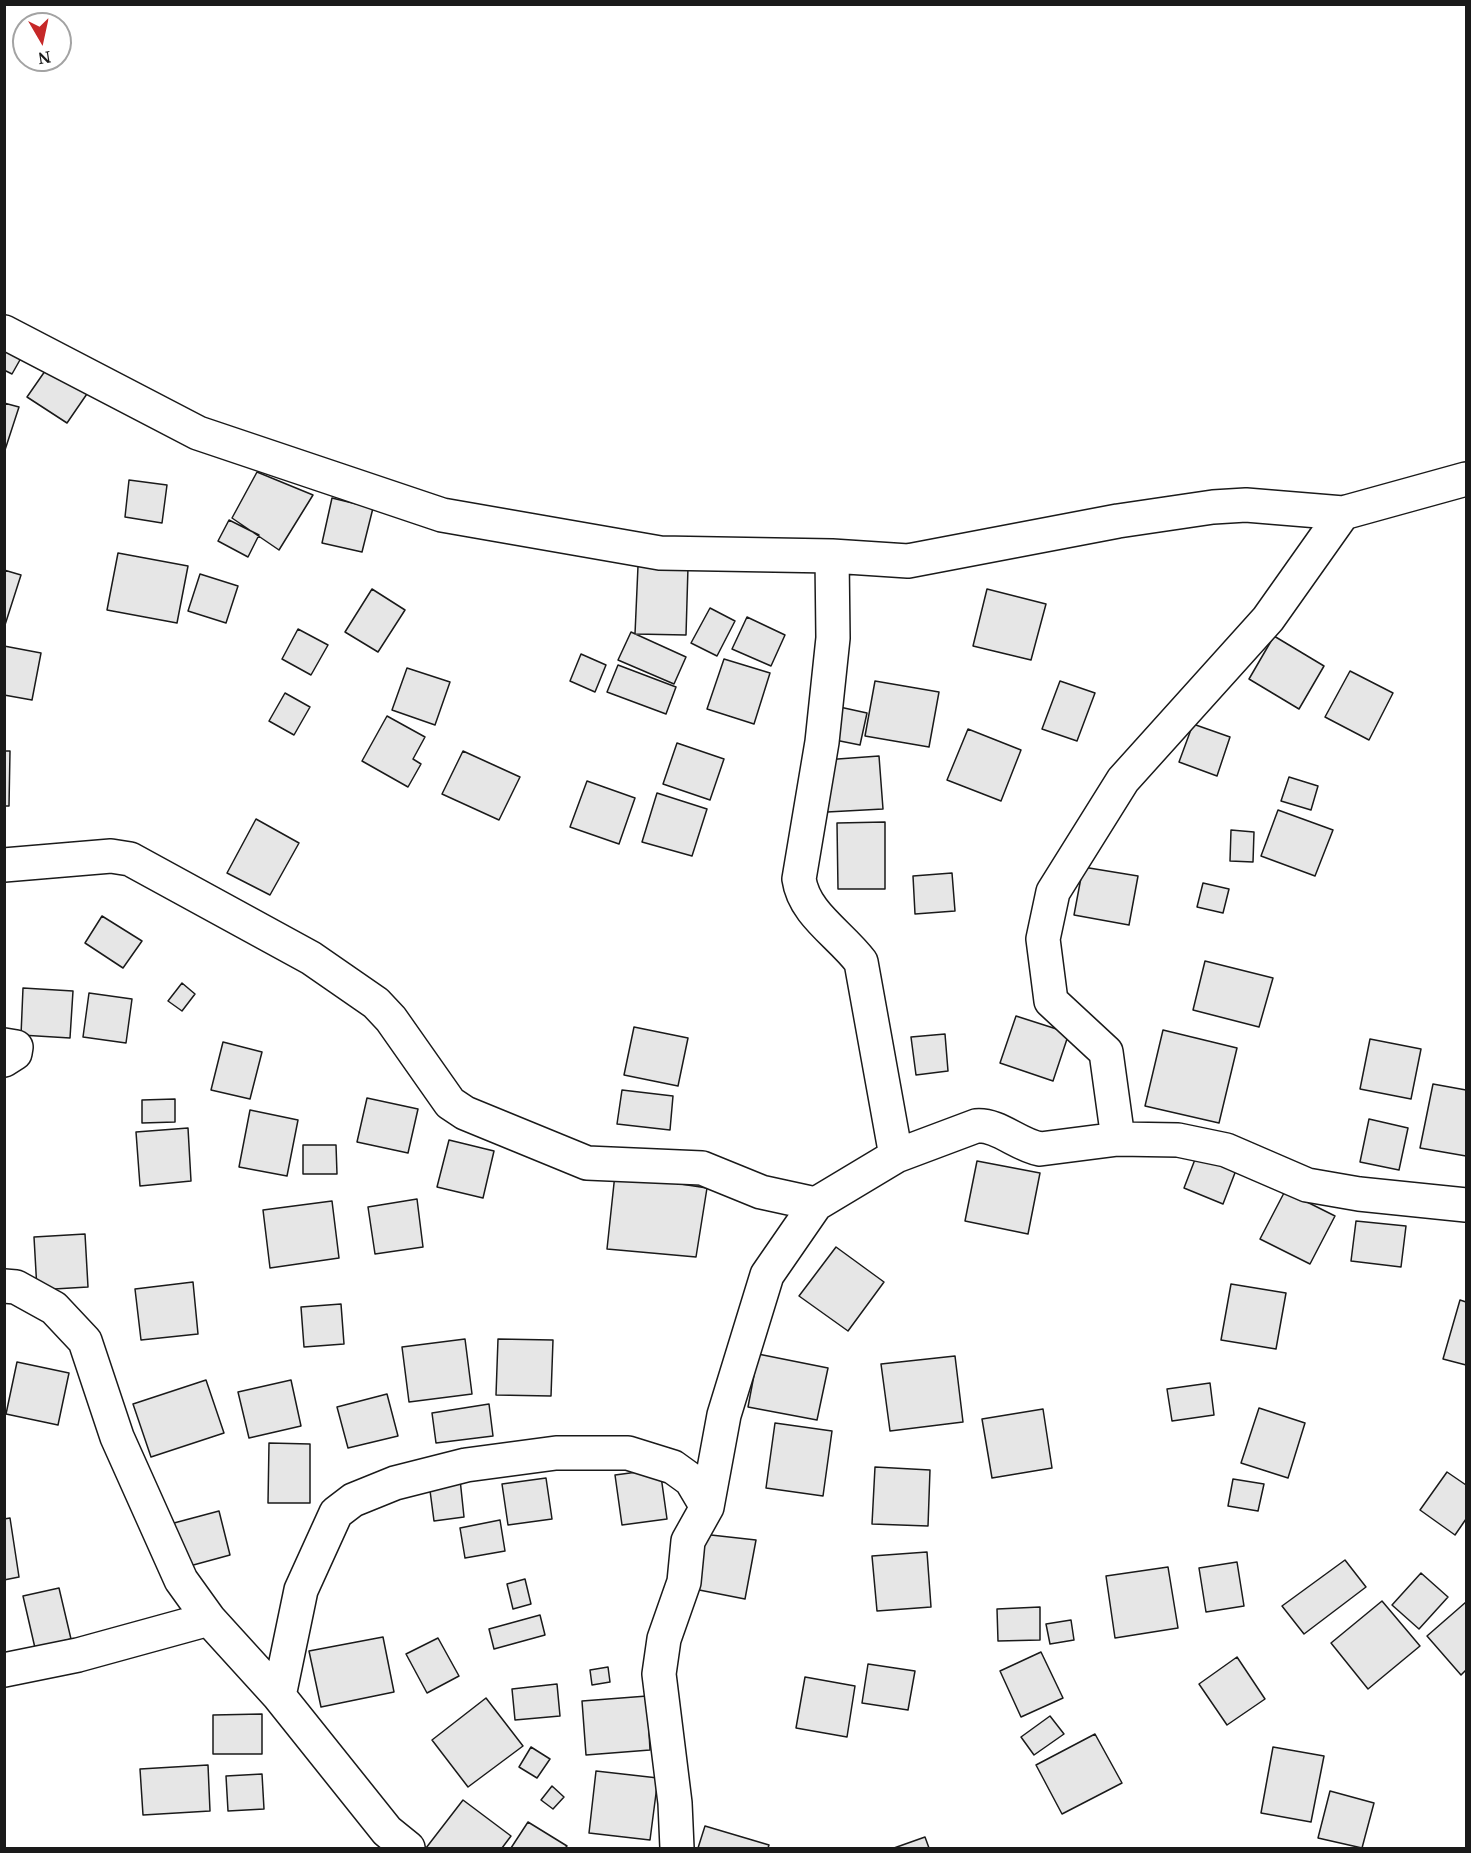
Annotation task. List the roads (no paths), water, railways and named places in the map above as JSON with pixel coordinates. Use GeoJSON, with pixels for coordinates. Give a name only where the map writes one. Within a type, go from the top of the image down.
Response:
{"type":"FeatureCollection","features":[{"type":"Feature","properties":{"kind":"street"},"geometry":{"type":"LineString","coordinates":[[4,332],[198,433],[442,515],[660,553],[832,556],[908,561],[1118,521],[1214,507],[1246,505],[1343,513],[1467,478]]}},
{"type":"Feature","properties":{"kind":"street"},"geometry":{"type":"LineString","coordinates":[[1118,1139],[1106,1052],[1051,1001],[1043,939],[1053,892],[1123,780],[1268,619],[1343,513]]}},
{"type":"Feature","properties":{"kind":"street"},"geometry":{"type":"LineString","coordinates":[[832,556],[833,638],[822,742],[799,879],[801,892],[809,907],[861,962],[896,1156]]}},
{"type":"Feature","properties":{"kind":"street"},"geometry":{"type":"LineString","coordinates":[[4,865],[111,856],[130,859],[311,958],[376,1003],[391,1019],[450,1103],[465,1113],[587,1163],[702,1168],[761,1192],[816,1204]]}},
{"type":"Feature","properties":{"kind":"street"},"geometry":{"type":"LineString","coordinates":[[4,1045],[16,1047],[15,1053],[4,1060]]}},
{"type":"Feature","properties":{"kind":"street"},"geometry":{"type":"LineString","coordinates":[[677,1848],[675,1803],[659,1674],[664,1639],[684,1582],[688,1541],[707,1507],[724,1415],[767,1275],[816,1204],[896,1156],[975,1126],[984,1125],[1040,1149],[1118,1139],[1178,1140],[1226,1150],[1307,1185],[1359,1194],[1467,1205]]}},
{"type":"Feature","properties":{"kind":"street"},"geometry":{"type":"LineString","coordinates":[[4,1286],[16,1287],[54,1308],[86,1341],[121,1448],[181,1580],[209,1618],[279,1696],[387,1832],[408,1848]]}},
{"type":"Feature","properties":{"kind":"street"},"geometry":{"type":"LineString","coordinates":[[279,1696],[301,1590],[336,1514],[352,1500],[395,1483],[466,1465],[556,1453],[628,1453],[673,1467],[691,1480],[707,1507]]}},
{"type":"Feature","properties":{"kind":"street"},"geometry":{"type":"LineString","coordinates":[[4,1670],[78,1655],[209,1618]]}}]}
